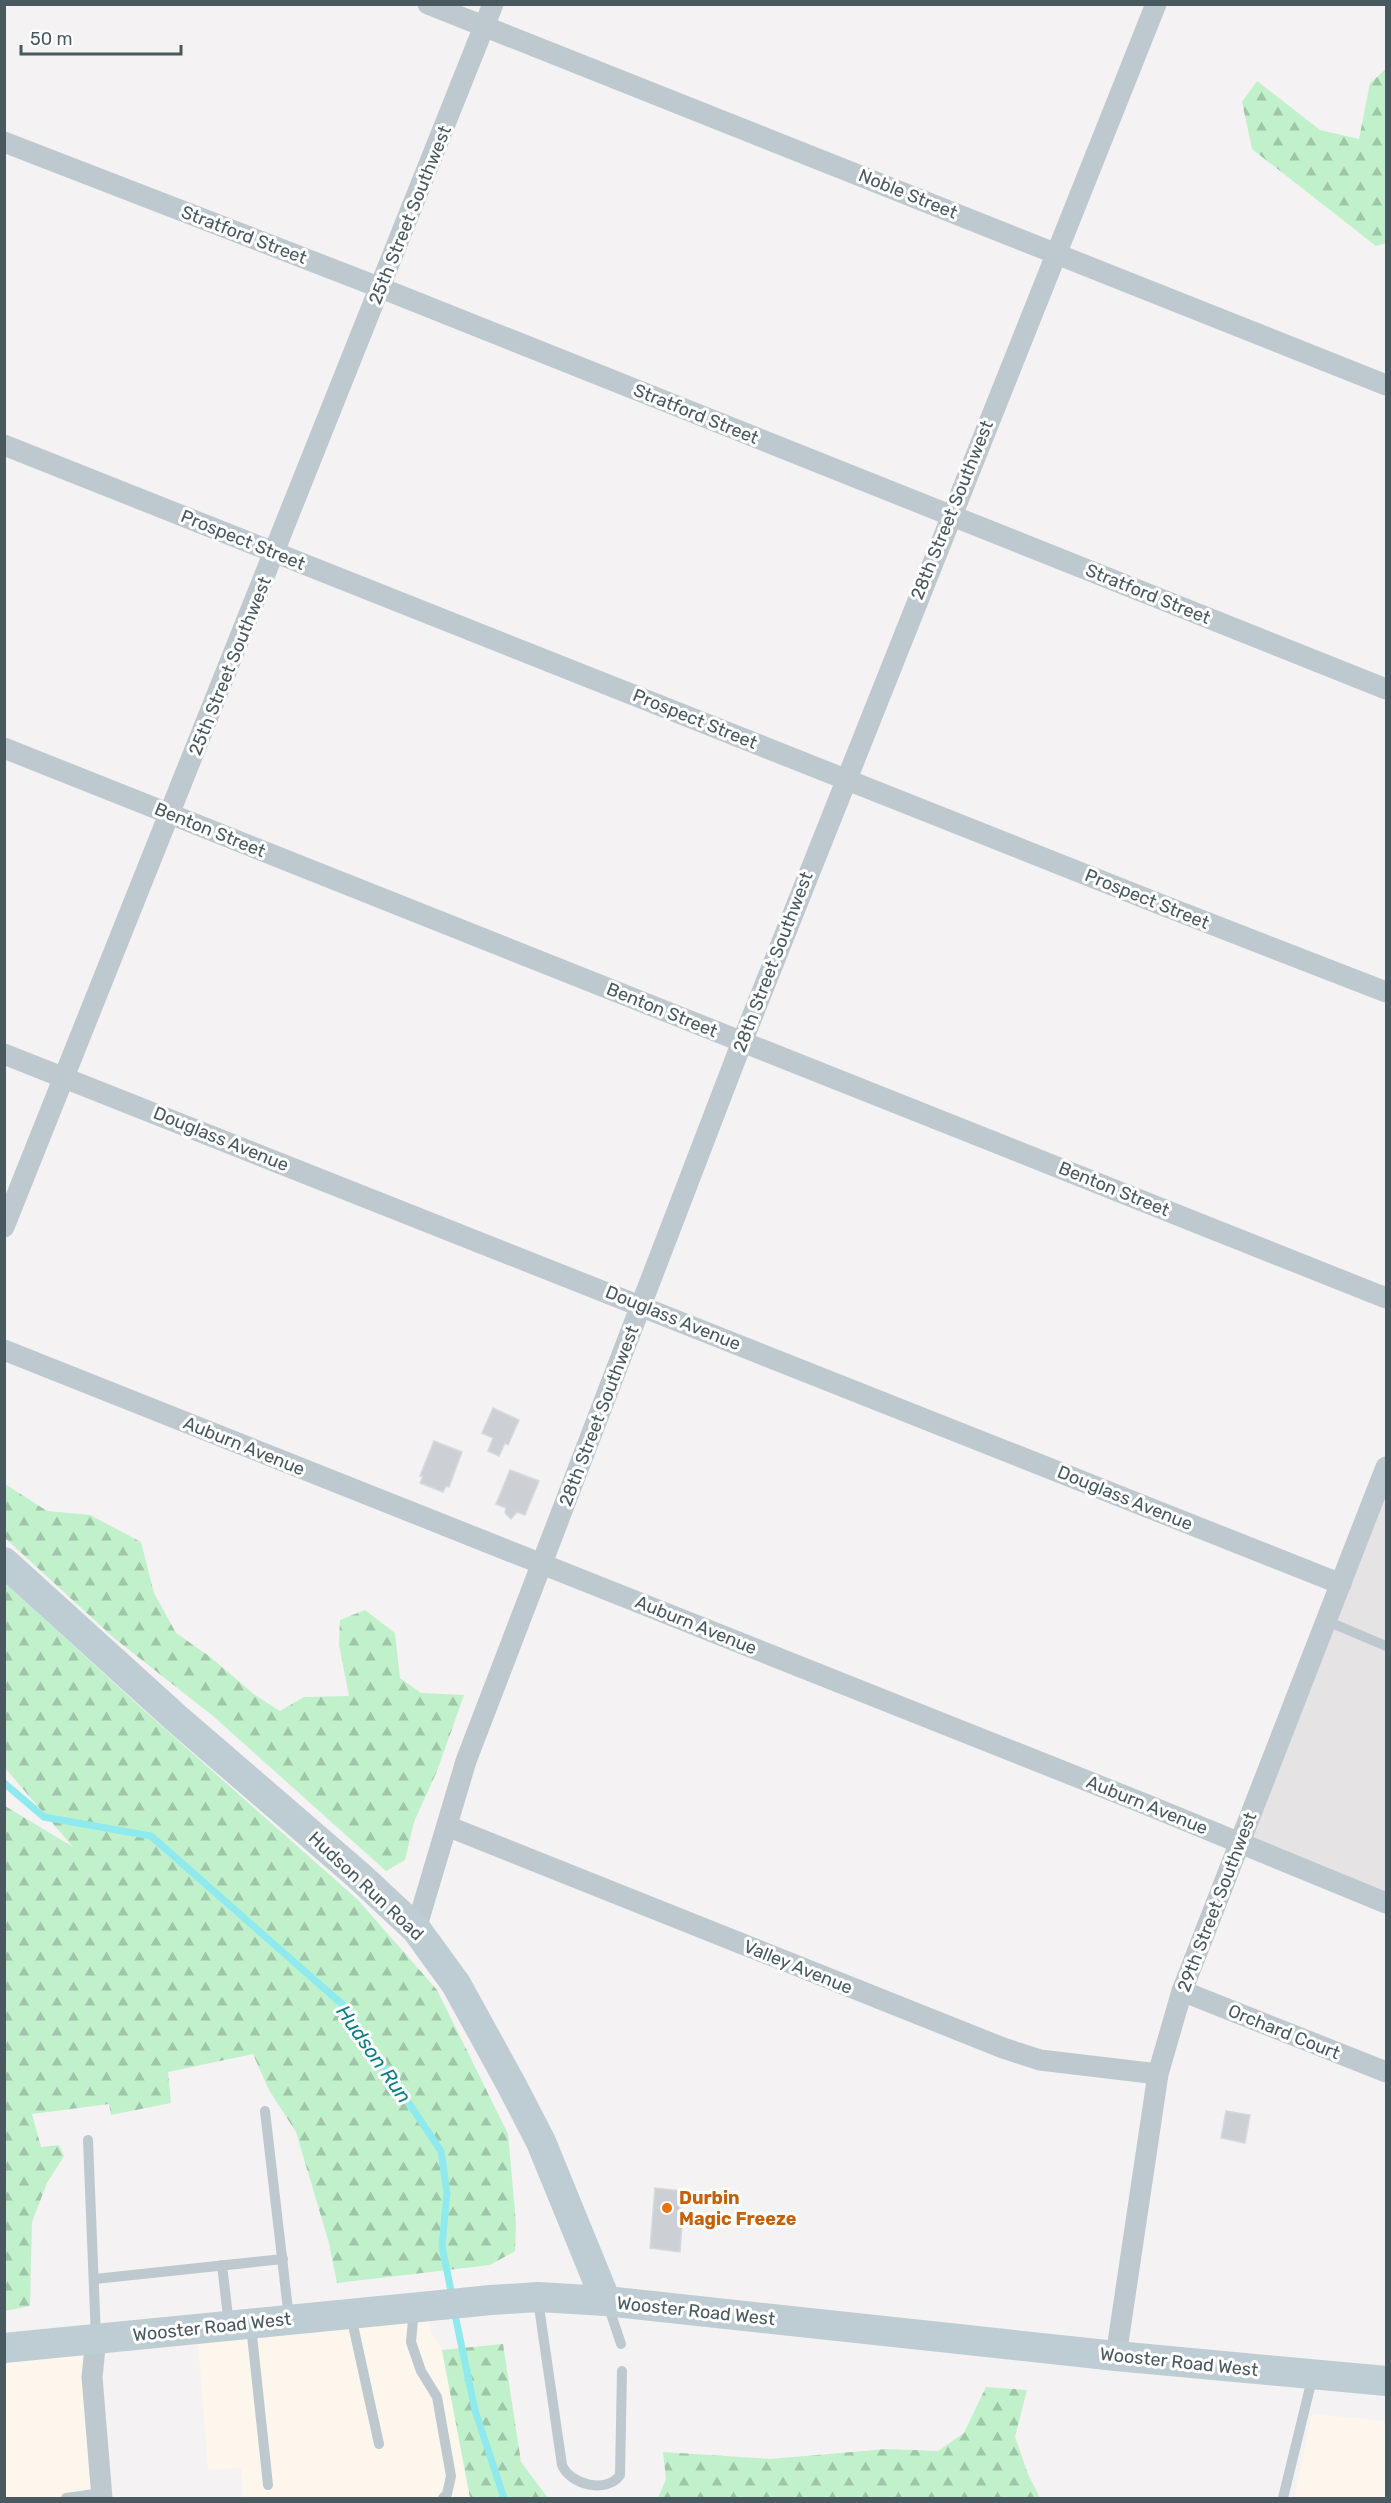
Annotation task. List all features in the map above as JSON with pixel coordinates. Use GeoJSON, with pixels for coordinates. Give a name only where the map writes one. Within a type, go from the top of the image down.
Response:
{"type":"FeatureCollection","features":[{"type":"Feature","properties":{"kind":"main road","name":"Hudson Run Road"},"geometry":{"type":"LineString","coordinates":[[4,1562],[176,1718],[358,1875],[416,1929],[456,1984],[493,2048],[541,2142],[606,2301]]}},
{"type":"Feature","properties":{"kind":"main road","name":"Wooster Road West"},"geometry":{"type":"LineString","coordinates":[[4,2348],[289,2318],[538,2297],[606,2301],[1116,2356],[1386,2381]]}},
{"type":"Feature","properties":{"kind":"street","name":"Noble Street"},"geometry":{"type":"LineString","coordinates":[[428,4],[1386,385]]}},
{"type":"Feature","properties":{"kind":"street","name":"25th Street Southwest"},"geometry":{"type":"LineString","coordinates":[[4,1227],[66,1078],[493,4]]}},
{"type":"Feature","properties":{"kind":"street","name":"28th Street Southwest"},"geometry":{"type":"LineString","coordinates":[[416,1929],[466,1761],[742,1042],[845,778],[1156,4]]}},
{"type":"Feature","properties":{"kind":"street","name":"Stratford Street"},"geometry":{"type":"LineString","coordinates":[[4,142],[381,288],[1386,689]]}},
{"type":"Feature","properties":{"kind":"street","name":"Prospect Street"},"geometry":{"type":"LineString","coordinates":[[4,445],[1386,992]]}},
{"type":"Feature","properties":{"kind":"street","name":"Benton Street"},"geometry":{"type":"LineString","coordinates":[[4,748],[1386,1298]]}},
{"type":"Feature","properties":{"kind":"street","name":"Douglass Avenue"},"geometry":{"type":"LineString","coordinates":[[4,1054],[1341,1584]]}},
{"type":"Feature","properties":{"kind":"street","name":"Auburn Avenue"},"geometry":{"type":"LineString","coordinates":[[4,1350],[542,1563],[1386,1903]]}},
{"type":"Feature","properties":{"kind":"street","name":"29th Street Southwest"},"geometry":{"type":"LineString","coordinates":[[1116,2356],[1158,2074],[1182,1990],[1386,1467]]}},
{"type":"Feature","properties":{"kind":"street","name":"Valley Avenue"},"geometry":{"type":"LineString","coordinates":[[447,1826],[1003,2048],[1040,2060],[1158,2074]]}},
{"type":"Feature","properties":{"kind":"street","name":"Orchard Court"},"geometry":{"type":"LineString","coordinates":[[1182,1990],[1386,2072]]}},
{"type":"Feature","properties":{"kind":"street"},"geometry":{"type":"LineString","coordinates":[[96,2338],[92,2377],[102,2496]]}},
{"type":"Feature","properties":{"kind":"lane"},"geometry":{"type":"LineString","coordinates":[[1327,1621],[1386,1646]]}},
{"type":"Feature","properties":{"kind":"lane"},"geometry":{"type":"LineString","coordinates":[[265,2111],[289,2318]]}},
{"type":"Feature","properties":{"kind":"lane"},"geometry":{"type":"LineString","coordinates":[[88,2140],[96,2338]]}},
{"type":"Feature","properties":{"kind":"lane"},"geometry":{"type":"LineString","coordinates":[[95,2279],[283,2259]]}},
{"type":"Feature","properties":{"kind":"lane"},"geometry":{"type":"LineString","coordinates":[[222,2265],[239,2324],[268,2485]]}},
{"type":"Feature","properties":{"kind":"lane"},"geometry":{"type":"LineString","coordinates":[[538,2297],[562,2465],[567,2474],[578,2481],[606,2484],[615,2481],[620,2475],[622,2371]]}},
{"type":"Feature","properties":{"kind":"lane"},"geometry":{"type":"LineString","coordinates":[[606,2301],[621,2344]]}},
{"type":"Feature","properties":{"kind":"lane"},"geometry":{"type":"LineString","coordinates":[[421,2306],[411,2342],[421,2371],[437,2397],[451,2476],[447,2494],[443,2499]]}},
{"type":"Feature","properties":{"kind":"lane"},"geometry":{"type":"LineString","coordinates":[[350,2313],[379,2444]]}},
{"type":"Feature","properties":{"kind":"lane"},"geometry":{"type":"LineString","coordinates":[[1283,2499],[1313,2375]]}},
{"type":"Feature","properties":{"kind":"lane"},"geometry":{"type":"LineString","coordinates":[[66,2499],[102,2496]]}},
{"type":"Feature","properties":{"kind":"shaded area"},"geometry":{"type":"Polygon","coordinates":[[[1386,1467],[1386,1903],[1239,1843],[1386,1467]]]}},
{"type":"Feature","properties":{"kind":"shaded area"},"geometry":{"type":"Polygon","coordinates":[[[429,2320],[431,2333],[442,2350],[470,2498],[243,2498],[241,2468],[208,2470],[198,2341],[429,2320]]]}},
{"type":"Feature","properties":{"kind":"shaded area"},"geometry":{"type":"Polygon","coordinates":[[[93,2341],[96,2498],[5,2498],[4,2352],[93,2341]]]}},
{"type":"Feature","properties":{"kind":"shaded area"},"geometry":{"type":"Polygon","coordinates":[[[1312,2414],[1386,2421],[1386,2498],[1294,2498],[1312,2414]]]}},
{"type":"Feature","properties":{"kind":"green space"},"geometry":{"type":"Polygon","coordinates":[[[1386,69],[1386,243],[1376,246],[1252,149],[1242,102],[1257,81],[1320,130],[1359,139],[1370,83],[1386,69]]]}},
{"type":"Feature","properties":{"kind":"green space"},"geometry":{"type":"Polygon","coordinates":[[[5,1484],[47,1511],[90,1515],[141,1542],[154,1593],[176,1633],[209,1656],[255,1695],[280,1711],[304,1697],[349,1696],[339,1645],[340,1620],[365,1610],[395,1633],[400,1678],[421,1693],[464,1695],[437,1771],[414,1822],[405,1860],[386,1871],[213,1716],[114,1638],[5,1538],[5,1484]]]}},
{"type":"Feature","properties":{"kind":"green space"},"geometry":{"type":"Polygon","coordinates":[[[4,1582],[147,1713],[358,1900],[437,1990],[508,2134],[516,2223],[515,2251],[490,2265],[337,2283],[329,2243],[296,2132],[269,2090],[253,2054],[168,2072],[171,2103],[111,2115],[109,2104],[32,2114],[41,2147],[59,2145],[64,2156],[47,2183],[32,2222],[30,2306],[5,2311],[5,1806],[73,1847],[5,1768],[4,1582]]]}},
{"type":"Feature","properties":{"kind":"green space"},"geometry":{"type":"Polygon","coordinates":[[[503,2344],[521,2462],[548,2498],[470,2498],[442,2350],[503,2344]]]}},
{"type":"Feature","properties":{"kind":"green space"},"geometry":{"type":"Polygon","coordinates":[[[986,2387],[1027,2390],[1015,2437],[1028,2474],[1040,2498],[658,2498],[666,2479],[663,2452],[770,2459],[887,2449],[938,2451],[964,2433],[986,2387]]]}},
{"type":"Feature","properties":{"kind":"building"},"geometry":{"type":"Polygon","coordinates":[[[493,1408],[519,1420],[508,1445],[505,1443],[499,1456],[488,1451],[493,1438],[482,1433],[493,1408]]]}},
{"type":"Feature","properties":{"kind":"building"},"geometry":{"type":"Polygon","coordinates":[[[434,1441],[462,1452],[449,1487],[446,1486],[443,1492],[420,1483],[423,1476],[420,1476],[434,1441]]]}},
{"type":"Feature","properties":{"kind":"building"},"geometry":{"type":"Polygon","coordinates":[[[510,1470],[539,1481],[525,1515],[517,1512],[511,1519],[505,1513],[506,1508],[496,1504],[510,1470]]]}},
{"type":"Feature","properties":{"kind":"building"},"geometry":{"type":"Polygon","coordinates":[[[1226,2111],[1250,2115],[1245,2143],[1221,2138],[1226,2111]]]}},
{"type":"Feature","properties":{"kind":"building","name":"Durbin Magic Freeze"},"geometry":{"type":"Polygon","coordinates":[[[655,2188],[682,2191],[678,2225],[682,2225],[680,2252],[650,2248],[655,2188]]]}},
{"type":"Feature","properties":{"kind":"waterway","name":"Hudson Run"},"geometry":{"type":"LineString","coordinates":[[4,1783],[44,1817],[151,1836],[343,2005],[441,2151],[447,2193],[442,2246],[452,2296]]}},
{"type":"Feature","properties":{"kind":"waterway","name":"Hudson Run"},"geometry":{"type":"LineString","coordinates":[[454,2310],[475,2410],[504,2498]]}},
{"type":"Feature","properties":{"kind":"place","name":"Durbin Magic Freeze"},"geometry":{"type":"Point","coordinates":[667,2208]}}]}
